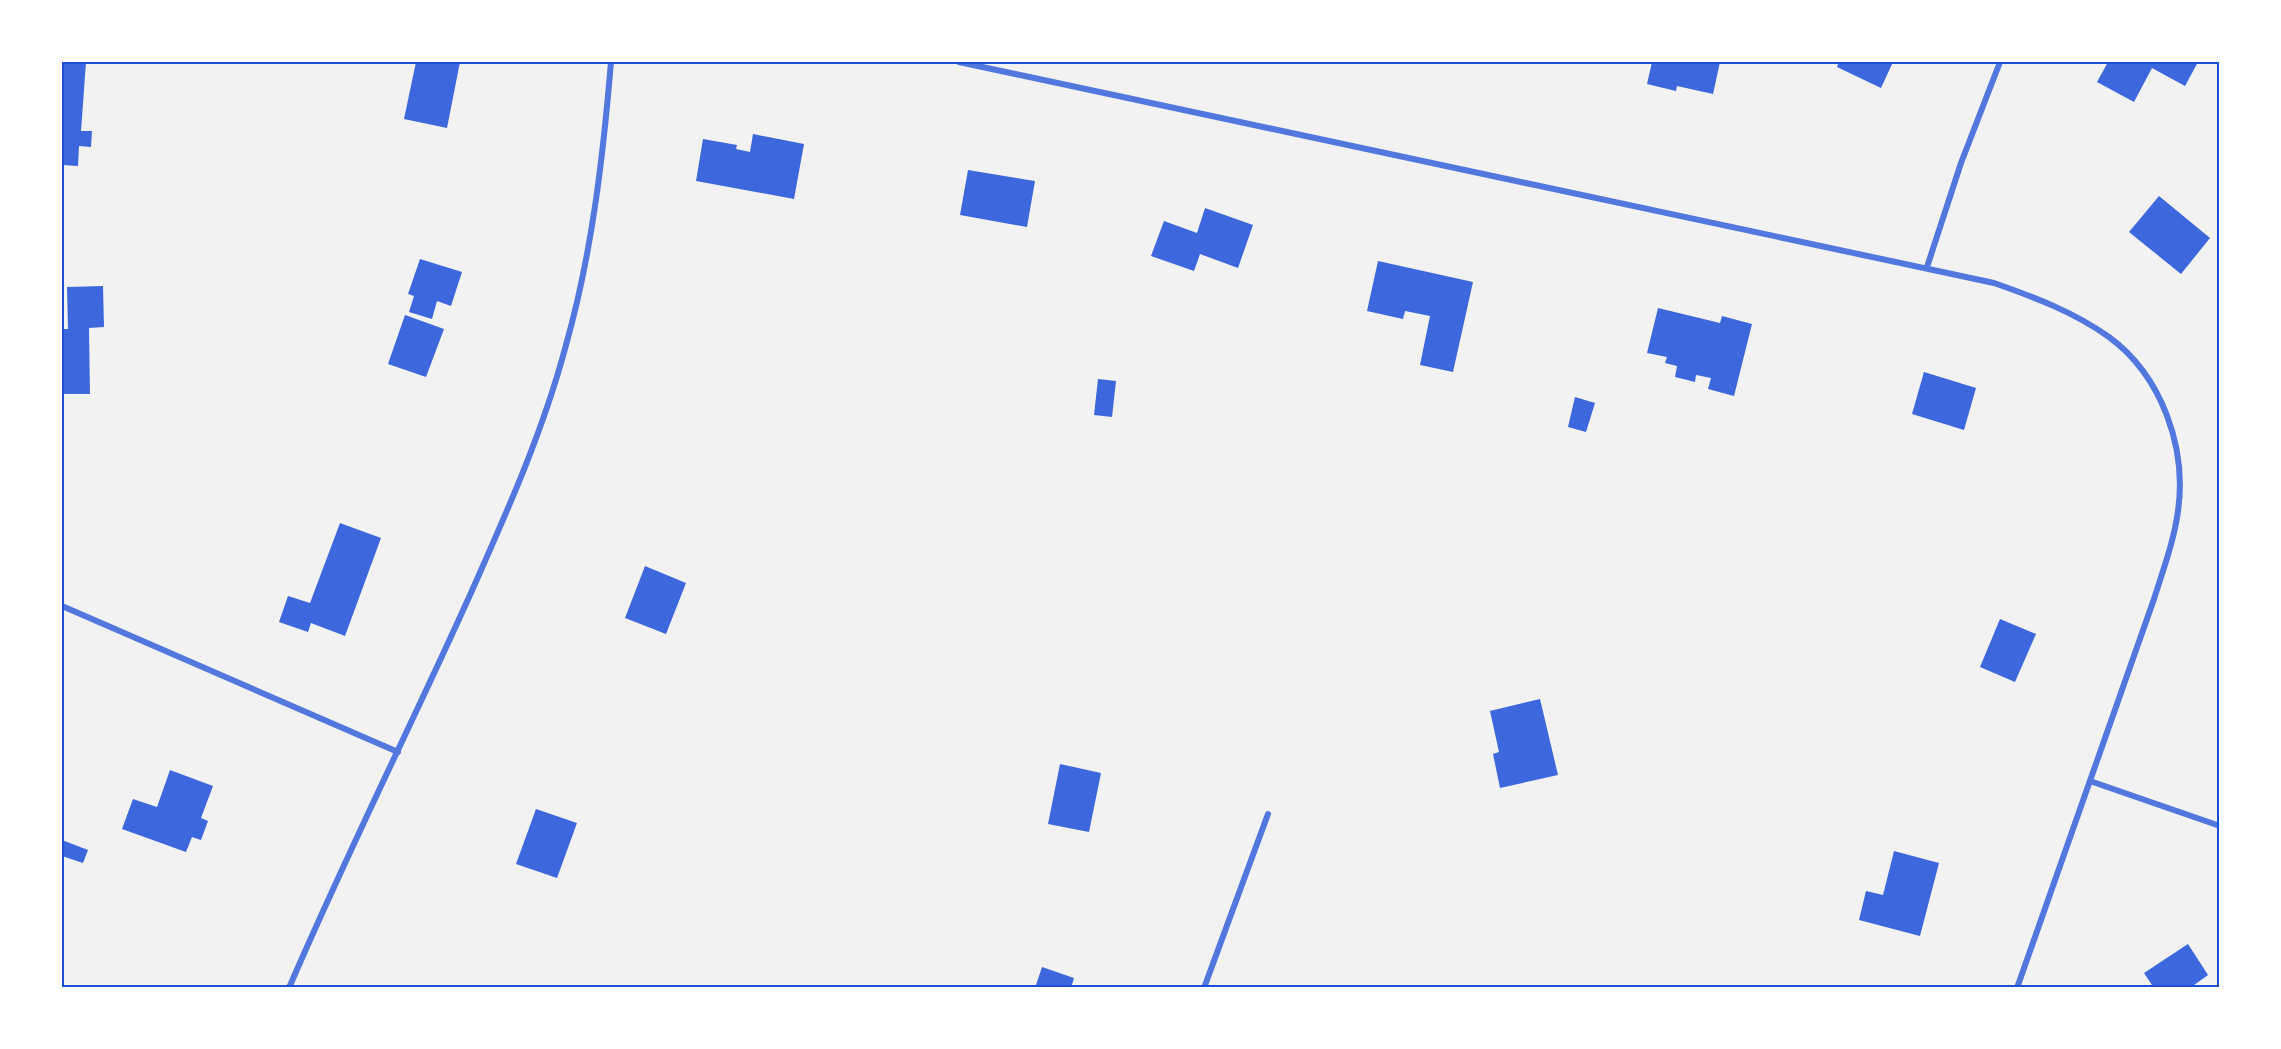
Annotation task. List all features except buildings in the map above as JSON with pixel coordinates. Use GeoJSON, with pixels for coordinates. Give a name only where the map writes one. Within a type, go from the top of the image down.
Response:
{"type":"FeatureCollection","features":[{"type":"Feature","properties":{"kind":"street"},"geometry":{"type":"LineString","coordinates":[[290,987],[508,508],[544,415],[566,348],[581,290],[591,235],[610,62]]}},
{"type":"Feature","properties":{"kind":"street"},"geometry":{"type":"LineString","coordinates":[[959,62],[1994,283],[2035,297],[2076,317],[2110,338],[2137,365],[2160,396],[2173,434],[2180,474],[2178,511],[2168,555],[2017,987]]}},
{"type":"Feature","properties":{"kind":"street"},"geometry":{"type":"LineString","coordinates":[[1927,267],[1961,163],[2000,62]]}},
{"type":"Feature","properties":{"kind":"street"},"geometry":{"type":"LineString","coordinates":[[62,606],[398,752]]}},
{"type":"Feature","properties":{"kind":"street"},"geometry":{"type":"LineString","coordinates":[[2090,781],[2220,826]]}},
{"type":"Feature","properties":{"kind":"street"},"geometry":{"type":"LineString","coordinates":[[1204,987],[1268,814]]}}]}
